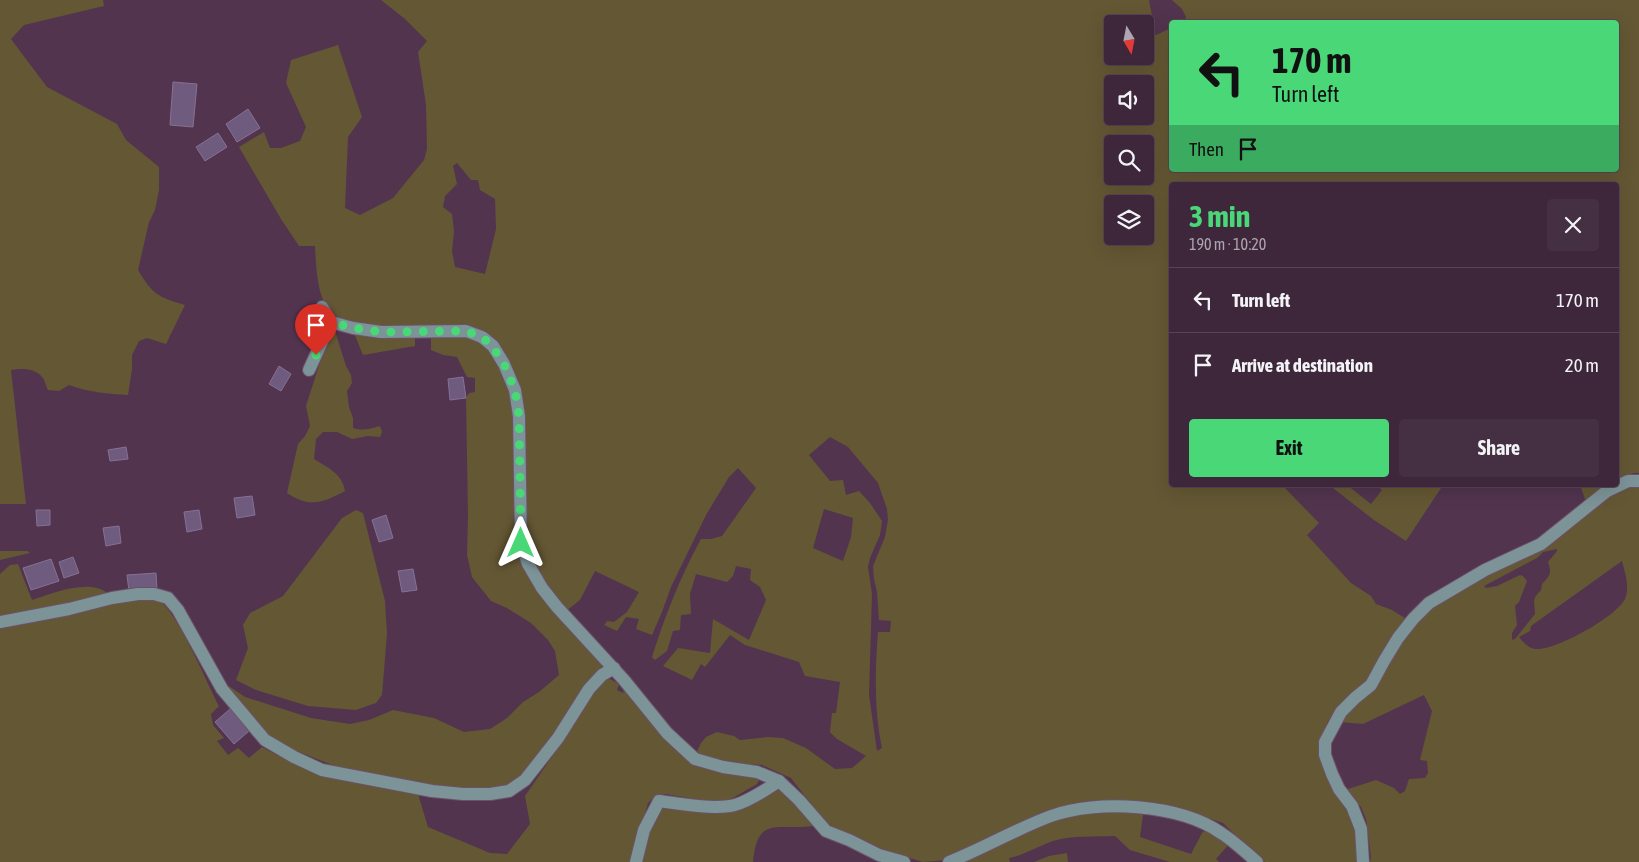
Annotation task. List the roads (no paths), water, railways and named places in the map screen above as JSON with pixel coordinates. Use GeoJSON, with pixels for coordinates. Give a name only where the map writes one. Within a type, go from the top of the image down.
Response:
{"type":"FeatureCollection","features":[{"type":"Feature","properties":{"kind":"street"},"geometry":{"type":"LineString","coordinates":[[322,307],[331,322],[353,328],[381,332],[466,331],[482,337],[492,346],[504,364],[515,390],[520,422],[521,543],[528,564],[542,588],[557,607],[614,668],[667,733],[695,759],[757,772],[780,781],[826,830],[879,855],[899,861]]}},
{"type":"Feature","properties":{"kind":"street"},"geometry":{"type":"LineString","coordinates":[[309,370],[331,322]]}},
{"type":"Feature","properties":{"kind":"street"},"geometry":{"type":"LineString","coordinates":[[1619,486],[1628,481],[1639,481]]}},
{"type":"Feature","properties":{"kind":"street"},"geometry":{"type":"LineString","coordinates":[[1363,862],[1361,829],[1352,806],[1339,789],[1325,755],[1325,742],[1341,712],[1371,685],[1398,638],[1429,603],[1485,570],[1541,544],[1608,491],[1616,487]]}},
{"type":"Feature","properties":{"kind":"street"},"geometry":{"type":"LineString","coordinates":[[0,622],[138,594],[154,594],[168,598],[178,610],[222,689],[265,740],[294,758],[322,770],[432,791],[463,794],[490,794],[509,791],[525,780],[558,738],[589,689],[602,675],[614,668]]}},
{"type":"Feature","properties":{"kind":"street"},"geometry":{"type":"LineString","coordinates":[[636,862],[644,830],[659,801],[703,806],[732,806],[761,793],[780,781]]}},
{"type":"Feature","properties":{"kind":"street"},"geometry":{"type":"LineString","coordinates":[[949,862],[1027,825],[1053,815],[1085,808],[1112,805],[1154,809],[1194,819],[1220,832],[1257,862]]}}]}
